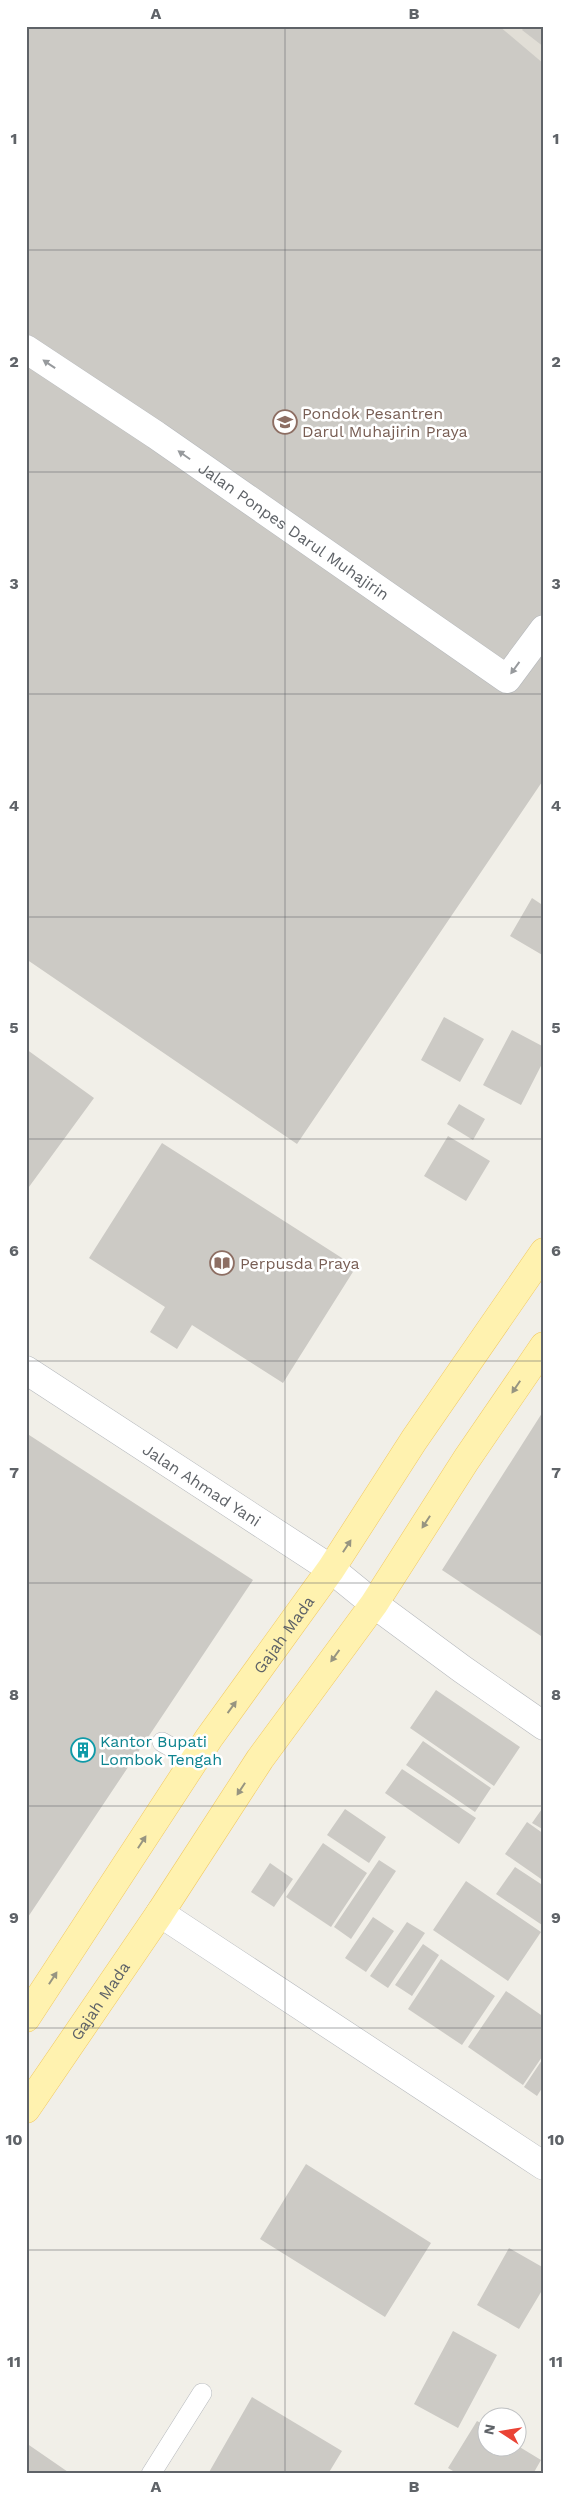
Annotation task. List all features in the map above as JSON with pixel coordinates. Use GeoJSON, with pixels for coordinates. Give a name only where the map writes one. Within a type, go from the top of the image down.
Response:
{"type":"FeatureCollection","features":[{"type":"Feature","properties":{"kind":"main road","name":"Gajah Mada"},"geometry":{"type":"LineString","coordinates":[[26,2018],[195,1761],[331,1569],[414,1440],[544,1252]]}},
{"type":"Feature","properties":{"kind":"main road","name":"Gajah Mada"},"geometry":{"type":"LineString","coordinates":[[26,2109],[160,1914],[260,1759],[374,1604],[466,1460],[544,1346]]}},
{"type":"Feature","properties":{"kind":"street","name":"Jalan Ponpes Darul Muhajirin"},"geometry":{"type":"LineString","coordinates":[[26,349],[156,435],[507,679],[544,628]]}},
{"type":"Feature","properties":{"kind":"street","name":"Jalan Ahmad Yani"},"geometry":{"type":"LineString","coordinates":[[26,1370],[331,1569],[374,1604],[462,1669],[544,1726]]}},
{"type":"Feature","properties":{"kind":"street"},"geometry":{"type":"LineString","coordinates":[[160,1914],[544,2166]]}},
{"type":"Feature","properties":{"kind":"lane"},"geometry":{"type":"LineString","coordinates":[[162,1742],[195,1761]]}},
{"type":"Feature","properties":{"kind":"lane"},"geometry":{"type":"LineString","coordinates":[[151,2474],[202,2393]]}},
{"type":"Feature","properties":{"kind":"shaded area"},"geometry":{"type":"Polygon","coordinates":[[[493,26],[544,26],[544,70],[493,26]]]}},
{"type":"Feature","properties":{"kind":"building","name":"Pondok Pesantren Darul Muhajirin Praya"},"geometry":{"type":"Polygon","coordinates":[[[26,26],[499,26],[544,64],[544,779],[297,1144],[26,959],[26,26]]]}},
{"type":"Feature","properties":{"kind":"building"},"geometry":{"type":"Polygon","coordinates":[[[525,26],[544,26],[544,47],[522,30],[525,26]]]}},
{"type":"Feature","properties":{"kind":"building"},"geometry":{"type":"Polygon","coordinates":[[[532,898],[544,906],[544,956],[510,936],[532,898]]]}},
{"type":"Feature","properties":{"kind":"building"},"geometry":{"type":"Polygon","coordinates":[[[444,1017],[484,1039],[460,1082],[421,1060],[444,1017]]]}},
{"type":"Feature","properties":{"kind":"building"},"geometry":{"type":"Polygon","coordinates":[[[512,1030],[544,1047],[544,1060],[521,1105],[483,1085],[512,1030]]]}},
{"type":"Feature","properties":{"kind":"building"},"geometry":{"type":"Polygon","coordinates":[[[26,1049],[94,1098],[26,1191],[26,1049]]]}},
{"type":"Feature","properties":{"kind":"building"},"geometry":{"type":"Polygon","coordinates":[[[459,1104],[485,1119],[473,1140],[447,1124],[459,1104]]]}},
{"type":"Feature","properties":{"kind":"building"},"geometry":{"type":"Polygon","coordinates":[[[448,1136],[490,1161],[466,1201],[424,1176],[448,1136]]]}},
{"type":"Feature","properties":{"kind":"building","name":"Perpusda Praya"},"geometry":{"type":"Polygon","coordinates":[[[162,1143],[356,1267],[283,1383],[192,1325],[177,1349],[150,1332],[165,1307],[89,1258],[162,1143]]]}},
{"type":"Feature","properties":{"kind":"building"},"geometry":{"type":"Polygon","coordinates":[[[544,1410],[544,1638],[442,1570],[544,1410]]]}},
{"type":"Feature","properties":{"kind":"building","name":"Kantor Bupati Lombok Tengah"},"geometry":{"type":"Polygon","coordinates":[[[26,1433],[253,1580],[26,1920],[26,1433]]]}},
{"type":"Feature","properties":{"kind":"building"},"geometry":{"type":"Polygon","coordinates":[[[436,1690],[520,1747],[494,1786],[410,1728],[436,1690]]]}},
{"type":"Feature","properties":{"kind":"building"},"geometry":{"type":"Polygon","coordinates":[[[423,1741],[491,1788],[475,1812],[406,1765],[423,1741]]]}},
{"type":"Feature","properties":{"kind":"building"},"geometry":{"type":"Polygon","coordinates":[[[402,1769],[476,1818],[459,1844],[385,1793],[402,1769]]]}},
{"type":"Feature","properties":{"kind":"building"},"geometry":{"type":"Polygon","coordinates":[[[544,1806],[544,1830],[532,1823],[544,1806]]]}},
{"type":"Feature","properties":{"kind":"building"},"geometry":{"type":"Polygon","coordinates":[[[345,1809],[386,1837],[369,1863],[327,1835],[345,1809]]]}},
{"type":"Feature","properties":{"kind":"building"},"geometry":{"type":"Polygon","coordinates":[[[527,1822],[544,1834],[544,1881],[505,1854],[527,1822]]]}},
{"type":"Feature","properties":{"kind":"building"},"geometry":{"type":"Polygon","coordinates":[[[323,1843],[367,1873],[331,1927],[286,1897],[323,1843]]]}},
{"type":"Feature","properties":{"kind":"building"},"geometry":{"type":"Polygon","coordinates":[[[379,1860],[396,1871],[351,1939],[334,1927],[379,1860]]]}},
{"type":"Feature","properties":{"kind":"building"},"geometry":{"type":"Polygon","coordinates":[[[270,1863],[293,1879],[274,1907],[251,1892],[270,1863]]]}},
{"type":"Feature","properties":{"kind":"building"},"geometry":{"type":"Polygon","coordinates":[[[515,1867],[544,1886],[542,1925],[496,1894],[515,1867]]]}},
{"type":"Feature","properties":{"kind":"building"},"geometry":{"type":"Polygon","coordinates":[[[466,1881],[541,1932],[508,1981],[433,1930],[466,1881]]]}},
{"type":"Feature","properties":{"kind":"building"},"geometry":{"type":"Polygon","coordinates":[[[373,1917],[394,1931],[366,1972],[345,1958],[373,1917]]]}},
{"type":"Feature","properties":{"kind":"building"},"geometry":{"type":"Polygon","coordinates":[[[407,1922],[425,1933],[388,1988],[370,1976],[407,1922]]]}},
{"type":"Feature","properties":{"kind":"building"},"geometry":{"type":"Polygon","coordinates":[[[423,1944],[439,1955],[412,1996],[395,1985],[423,1944]]]}},
{"type":"Feature","properties":{"kind":"building"},"geometry":{"type":"Polygon","coordinates":[[[441,1959],[495,1996],[462,2045],[408,2009],[441,1959]]]}},
{"type":"Feature","properties":{"kind":"building"},"geometry":{"type":"Polygon","coordinates":[[[506,1991],[544,2017],[544,2054],[523,2085],[468,2047],[506,1991]]]}},
{"type":"Feature","properties":{"kind":"building"},"geometry":{"type":"Polygon","coordinates":[[[544,2057],[544,2085],[537,2096],[524,2087],[544,2057]]]}},
{"type":"Feature","properties":{"kind":"building"},"geometry":{"type":"Polygon","coordinates":[[[306,2164],[431,2243],[385,2317],[260,2239],[306,2164]]]}},
{"type":"Feature","properties":{"kind":"building"},"geometry":{"type":"Polygon","coordinates":[[[509,2248],[544,2268],[544,2287],[519,2329],[477,2305],[509,2248]]]}},
{"type":"Feature","properties":{"kind":"building"},"geometry":{"type":"Polygon","coordinates":[[[453,2331],[497,2355],[458,2428],[414,2404],[453,2331]]]}},
{"type":"Feature","properties":{"kind":"building"},"geometry":{"type":"Polygon","coordinates":[[[252,2397],[342,2451],[328,2474],[208,2474],[252,2397]]]}},
{"type":"Feature","properties":{"kind":"building"},"geometry":{"type":"Polygon","coordinates":[[[477,2421],[478,2458],[528,2458],[528,2452],[541,2460],[533,2474],[458,2474],[448,2468],[477,2421]]]}},
{"type":"Feature","properties":{"kind":"building"},"geometry":{"type":"Polygon","coordinates":[[[26,2443],[71,2474],[26,2474],[26,2443]]]}},
{"type":"Feature","properties":{"kind":"place","name":"Pondok Pesantren Darul Muhajirin Praya"},"geometry":{"type":"Point","coordinates":[285,422]}},
{"type":"Feature","properties":{"kind":"place","name":"Perpusda Praya"},"geometry":{"type":"Point","coordinates":[222,1263]}},
{"type":"Feature","properties":{"kind":"place","name":"Kantor Bupati Lombok Tengah"},"geometry":{"type":"Point","coordinates":[83,1750]}}]}
